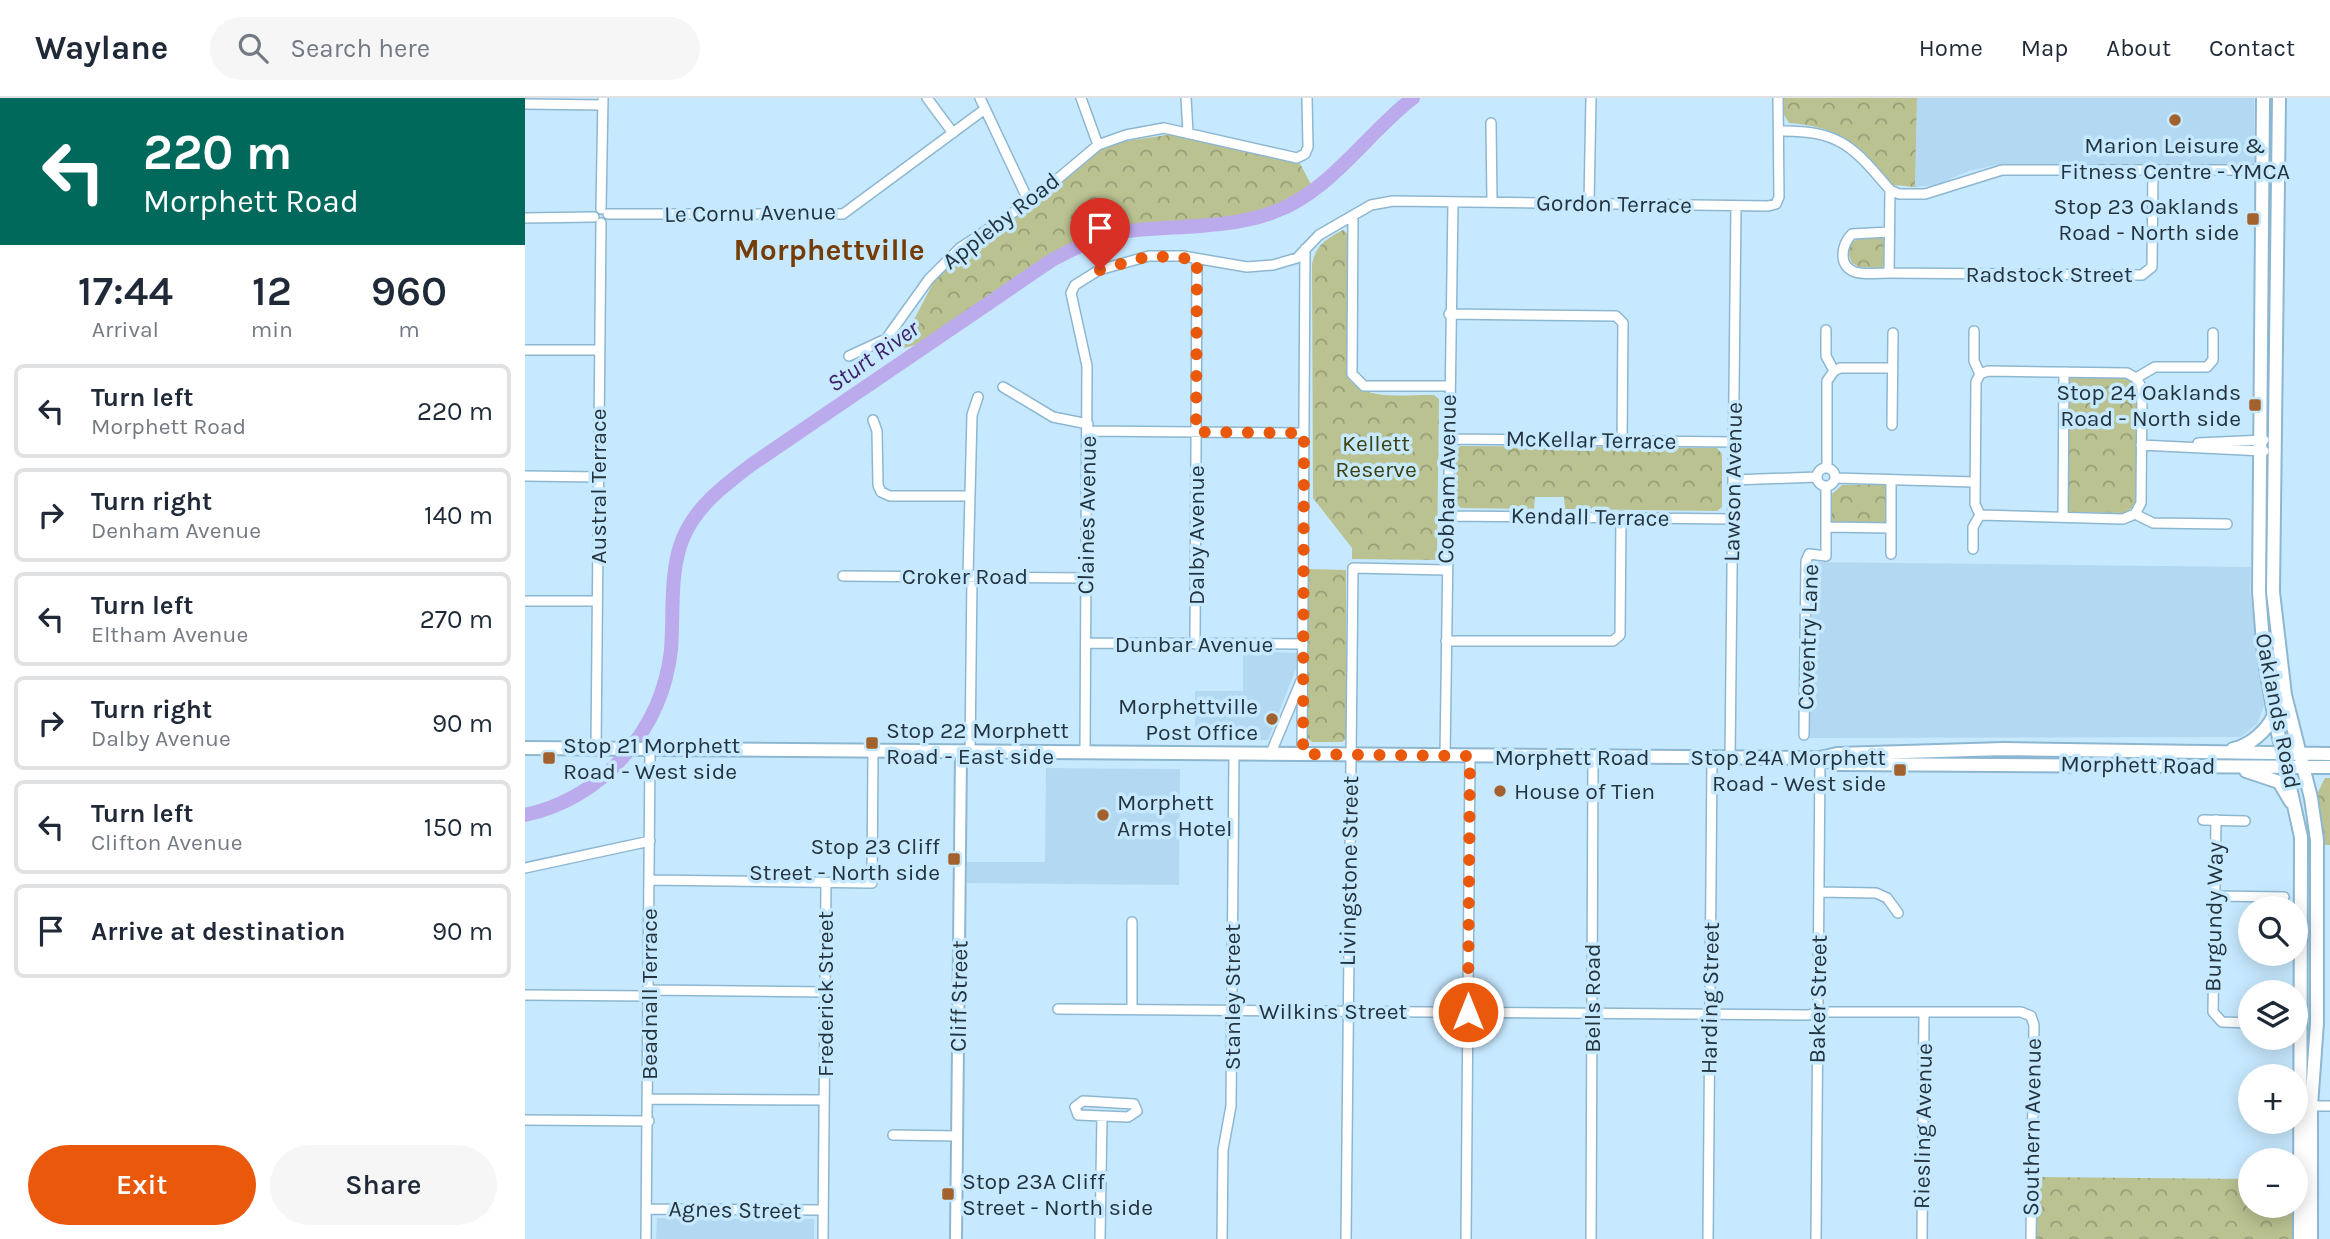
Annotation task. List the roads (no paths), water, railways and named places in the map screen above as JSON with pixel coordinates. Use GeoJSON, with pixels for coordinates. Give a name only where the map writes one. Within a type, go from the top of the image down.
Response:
{"type":"FeatureCollection","features":[{"type":"Feature","properties":{"kind":"main road","name":"Oaklands Road"},"geometry":{"type":"LineString","coordinates":[[2263,98],[2267,446],[2274,615],[2289,710],[2311,798],[2317,840],[2317,1023],[2308,1091]]}},
{"type":"Feature","properties":{"kind":"main road","name":"Oaklands Road"},"geometry":{"type":"LineString","coordinates":[[2279,98],[2259,592],[2274,715],[2299,818],[2302,896]]}},
{"type":"Feature","properties":{"kind":"main road","name":"Morphett Road"},"geometry":{"type":"LineString","coordinates":[[2289,710],[2306,742],[2326,753]]}},
{"type":"Feature","properties":{"kind":"main road"},"geometry":{"type":"LineString","coordinates":[[2213,752],[2242,747],[2270,725],[2274,715]]}},
{"type":"Feature","properties":{"kind":"main road","name":"Morphett Road"},"geometry":{"type":"LineString","coordinates":[[525,748],[1712,758],[1820,758],[1837,754],[1950,750],[2326,753]]}},
{"type":"Feature","properties":{"kind":"main road","name":"Morphett Road"},"geometry":{"type":"LineString","coordinates":[[1820,758],[1839,764],[2330,768]]}},
{"type":"Feature","properties":{"kind":"main road"},"geometry":{"type":"LineString","coordinates":[[2221,766],[2268,776],[2279,782],[2299,818]]}},
{"type":"Feature","properties":{"kind":"main road","name":"Oaklands Road"},"geometry":{"type":"LineString","coordinates":[[2311,798],[2315,781],[2330,768]]}},
{"type":"Feature","properties":{"kind":"main road"},"geometry":{"type":"LineString","coordinates":[[2308,909],[2318,907]]}},
{"type":"Feature","properties":{"kind":"main road"},"geometry":{"type":"LineString","coordinates":[[2308,917],[2318,922]]}},
{"type":"Feature","properties":{"kind":"main road","name":"Oaklands Road"},"geometry":{"type":"LineString","coordinates":[[2299,1239],[2305,1134]]}},
{"type":"Feature","properties":{"kind":"main road","name":"Oaklands Road"},"geometry":{"type":"LineString","coordinates":[[2307,1134],[2311,1239]]}},
{"type":"Feature","properties":{"kind":"street"},"geometry":{"type":"LineString","coordinates":[[927,98],[953,133]]}},
{"type":"Feature","properties":{"kind":"street"},"geometry":{"type":"LineString","coordinates":[[980,98],[1029,202]]}},
{"type":"Feature","properties":{"kind":"street"},"geometry":{"type":"LineString","coordinates":[[1081,98],[1098,145]]}},
{"type":"Feature","properties":{"kind":"street"},"geometry":{"type":"LineString","coordinates":[[1186,98],[1188,132]]}},
{"type":"Feature","properties":{"kind":"street","name":"Appleby Road"},"geometry":{"type":"LineString","coordinates":[[849,356],[886,339],[929,279],[960,248],[1029,202],[1098,145],[1126,135],[1164,128],[1297,158],[1305,154],[1308,147],[1307,98]]}},
{"type":"Feature","properties":{"kind":"street"},"geometry":{"type":"LineString","coordinates":[[1589,203],[1591,98]]}},
{"type":"Feature","properties":{"kind":"street"},"geometry":{"type":"LineString","coordinates":[[1778,98],[1779,131],[1808,130],[1833,136],[1845,143],[1890,190],[1899,194],[1925,194],[2002,170],[2278,170]]}},
{"type":"Feature","properties":{"kind":"street"},"geometry":{"type":"LineString","coordinates":[[525,104],[602,102],[605,211],[595,212],[598,220],[525,218]]}},
{"type":"Feature","properties":{"kind":"street","name":"Le Cornu Avenue"},"geometry":{"type":"LineString","coordinates":[[605,211],[843,214],[985,109]]}},
{"type":"Feature","properties":{"kind":"street"},"geometry":{"type":"LineString","coordinates":[[1491,123],[1492,202]]}},
{"type":"Feature","properties":{"kind":"street","name":"Gordon Terrace"},"geometry":{"type":"LineString","coordinates":[[1080,281],[1120,262],[1149,256],[1197,259],[1247,267],[1273,265],[1297,258],[1319,235],[1371,205],[1393,201],[1736,206],[1776,204],[1779,197],[1779,131]]}},
{"type":"Feature","properties":{"kind":"street","name":"Radstock Street"},"geometry":{"type":"LineString","coordinates":[[1889,232],[1852,234],[1845,242],[1842,252],[1848,267],[1855,272],[1889,273],[2149,272],[2152,267],[2153,171]]}},
{"type":"Feature","properties":{"kind":"street"},"geometry":{"type":"LineString","coordinates":[[1889,273],[1890,190]]}},
{"type":"Feature","properties":{"kind":"street","name":"Cobham Avenue"},"geometry":{"type":"LineString","coordinates":[[1445,756],[1449,314],[1453,202]]}},
{"type":"Feature","properties":{"kind":"street","name":"Lawson Avenue"},"geometry":{"type":"LineString","coordinates":[[1730,758],[1736,206]]}},
{"type":"Feature","properties":{"kind":"street"},"geometry":{"type":"LineString","coordinates":[[1353,216],[1352,374],[1356,381],[1364,386],[1449,386]]}},
{"type":"Feature","properties":{"kind":"street","name":"Austral Terrace"},"geometry":{"type":"LineString","coordinates":[[596,749],[598,220]]}},
{"type":"Feature","properties":{"kind":"street"},"geometry":{"type":"LineString","coordinates":[[1303,754],[1305,249]]}},
{"type":"Feature","properties":{"kind":"street","name":"Dalby Avenue"},"geometry":{"type":"LineString","coordinates":[[1195,644],[1197,259]]}},
{"type":"Feature","properties":{"kind":"street","name":"Claines Avenue"},"geometry":{"type":"LineString","coordinates":[[1080,281],[1072,293],[1087,366],[1085,753]]}},
{"type":"Feature","properties":{"kind":"street"},"geometry":{"type":"LineString","coordinates":[[1449,314],[1616,316],[1623,323],[1622,440]]}},
{"type":"Feature","properties":{"kind":"street"},"geometry":{"type":"LineString","coordinates":[[1826,330],[1826,356],[1834,371]]}},
{"type":"Feature","properties":{"kind":"street"},"geometry":{"type":"LineString","coordinates":[[1974,331],[1974,360],[1980,374]]}},
{"type":"Feature","properties":{"kind":"street"},"geometry":{"type":"LineString","coordinates":[[1892,425],[1893,333]]}},
{"type":"Feature","properties":{"kind":"street"},"geometry":{"type":"LineString","coordinates":[[2136,378],[2155,367],[2207,367],[2213,360],[2213,333]]}},
{"type":"Feature","properties":{"kind":"street"},"geometry":{"type":"LineString","coordinates":[[525,350],[599,350]]}},
{"type":"Feature","properties":{"kind":"street"},"geometry":{"type":"LineString","coordinates":[[1827,468],[1827,382],[1834,371],[1840,368],[1893,368]]}},
{"type":"Feature","properties":{"kind":"street"},"geometry":{"type":"LineString","coordinates":[[1988,371],[2127,373],[2136,378],[2142,388],[2141,503],[2135,514],[2123,519],[1980,515],[1975,504],[1974,482],[1976,382],[1980,374],[1988,371]]}},
{"type":"Feature","properties":{"kind":"street"},"geometry":{"type":"LineString","coordinates":[[2063,517],[2064,372]]}},
{"type":"Feature","properties":{"kind":"street"},"geometry":{"type":"LineString","coordinates":[[1003,387],[1053,417],[1088,428],[1304,433]]}},
{"type":"Feature","properties":{"kind":"street"},"geometry":{"type":"LineString","coordinates":[[965,753],[972,415],[978,397]]}},
{"type":"Feature","properties":{"kind":"street"},"geometry":{"type":"LineString","coordinates":[[873,420],[877,431],[877,485],[881,492],[890,496],[970,496]]}},
{"type":"Feature","properties":{"kind":"street","name":"McKellar Terrace"},"geometry":{"type":"LineString","coordinates":[[1448,439],[1733,442]]}},
{"type":"Feature","properties":{"kind":"street"},"geometry":{"type":"LineString","coordinates":[[2141,445],[2267,446]]}},
{"type":"Feature","properties":{"kind":"street"},"geometry":{"type":"LineString","coordinates":[[1826,486],[1819,483],[1819,471],[1827,468],[1833,471],[1835,478]]}},
{"type":"Feature","properties":{"kind":"street"},"geometry":{"type":"LineString","coordinates":[[525,476],[598,477]]}},
{"type":"Feature","properties":{"kind":"street"},"geometry":{"type":"LineString","coordinates":[[1733,480],[1817,477]]}},
{"type":"Feature","properties":{"kind":"street"},"geometry":{"type":"LineString","coordinates":[[1891,528],[1826,527],[1826,486],[1835,478],[1974,482]]}},
{"type":"Feature","properties":{"kind":"street"},"geometry":{"type":"LineString","coordinates":[[1891,481],[1891,554]]}},
{"type":"Feature","properties":{"kind":"street"},"geometry":{"type":"LineString","coordinates":[[2135,514],[2153,523],[2227,524]]}},
{"type":"Feature","properties":{"kind":"street"},"geometry":{"type":"LineString","coordinates":[[1973,549],[1973,527],[1980,515]]}},
{"type":"Feature","properties":{"kind":"street","name":"Kendall Terrace"},"geometry":{"type":"LineString","coordinates":[[1447,516],[1732,519]]}},
{"type":"Feature","properties":{"kind":"street"},"geometry":{"type":"LineString","coordinates":[[1446,641],[1613,641],[1620,635],[1621,516]]}},
{"type":"Feature","properties":{"kind":"street","name":"Coventry Lane"},"geometry":{"type":"LineString","coordinates":[[1804,734],[1806,561],[1809,554],[1826,556],[1826,527]]}},
{"type":"Feature","properties":{"kind":"street","name":"Livingstone Street"},"geometry":{"type":"LineString","coordinates":[[1346,1239],[1346,1011],[1353,568],[1446,570]]}},
{"type":"Feature","properties":{"kind":"street","name":"Croker Road"},"geometry":{"type":"LineString","coordinates":[[843,576],[1086,578]]}},
{"type":"Feature","properties":{"kind":"street"},"geometry":{"type":"LineString","coordinates":[[525,601],[597,601]]}},
{"type":"Feature","properties":{"kind":"street","name":"Dunbar Avenue"},"geometry":{"type":"LineString","coordinates":[[1086,643],[1303,644]]}},
{"type":"Feature","properties":{"kind":"street"},"geometry":{"type":"LineString","coordinates":[[1270,754],[1303,676]]}},
{"type":"Feature","properties":{"kind":"street","name":"Beadnall Terrace"},"geometry":{"type":"LineString","coordinates":[[646,749],[650,841],[646,1239]]}},
{"type":"Feature","properties":{"kind":"street","name":"Frederick Street"},"geometry":{"type":"LineString","coordinates":[[823,1239],[826,883],[872,883],[873,753]]}},
{"type":"Feature","properties":{"kind":"street","name":"Cliff Street"},"geometry":{"type":"LineString","coordinates":[[956,1239],[965,753]]}},
{"type":"Feature","properties":{"kind":"street","name":"Stanley Street"},"geometry":{"type":"LineString","coordinates":[[1222,1239],[1223,1150],[1231,1106],[1234,755]]}},
{"type":"Feature","properties":{"kind":"street"},"geometry":{"type":"LineString","coordinates":[[1466,1239],[1470,756]]}},
{"type":"Feature","properties":{"kind":"street","name":"Bells Road"},"geometry":{"type":"LineString","coordinates":[[1591,1239],[1593,757]]}},
{"type":"Feature","properties":{"kind":"street","name":"Harding Street"},"geometry":{"type":"LineString","coordinates":[[1708,1239],[1712,758]]}},
{"type":"Feature","properties":{"kind":"street","name":"Baker Street"},"geometry":{"type":"LineString","coordinates":[[1816,1239],[1820,758]]}},
{"type":"Feature","properties":{"kind":"street","name":"Burgundy Way"},"geometry":{"type":"LineString","coordinates":[[2203,820],[2245,821]]}},
{"type":"Feature","properties":{"kind":"street","name":"Burgundy Way"},"geometry":{"type":"LineString","coordinates":[[2216,820],[2213,1012],[2222,1023],[2238,1023]]}},
{"type":"Feature","properties":{"kind":"street"},"geometry":{"type":"LineString","coordinates":[[525,867],[650,841]]}},
{"type":"Feature","properties":{"kind":"street"},"geometry":{"type":"LineString","coordinates":[[650,880],[826,883]]}},
{"type":"Feature","properties":{"kind":"street"},"geometry":{"type":"LineString","coordinates":[[1819,892],[1876,893],[1888,898],[1898,913]]}},
{"type":"Feature","properties":{"kind":"street"},"geometry":{"type":"LineString","coordinates":[[2215,896],[2238,896]]}},
{"type":"Feature","properties":{"kind":"street"},"geometry":{"type":"LineString","coordinates":[[1132,922],[1132,1009]]}},
{"type":"Feature","properties":{"kind":"street"},"geometry":{"type":"LineString","coordinates":[[525,995],[825,992]]}},
{"type":"Feature","properties":{"kind":"street","name":"Wilkins Street"},"geometry":{"type":"LineString","coordinates":[[1058,1009],[1809,1015],[1818,1012],[2021,1012],[2031,1016]]}},
{"type":"Feature","properties":{"kind":"street","name":"Riesling Avenue"},"geometry":{"type":"LineString","coordinates":[[1922,1239],[1924,1012]]}},
{"type":"Feature","properties":{"kind":"street","name":"Southern Avenue"},"geometry":{"type":"LineString","coordinates":[[2031,1016],[2034,1025],[2031,1239]]}},
{"type":"Feature","properties":{"kind":"street"},"geometry":{"type":"LineString","coordinates":[[2308,1023],[2317,1023]]}},
{"type":"Feature","properties":{"kind":"street"},"geometry":{"type":"LineString","coordinates":[[649,1099],[824,1100]]}},
{"type":"Feature","properties":{"kind":"street"},"geometry":{"type":"LineString","coordinates":[[1126,1101],[1137,1107],[1132,1116],[1102,1117],[1078,1115],[1077,1104],[1126,1101]]}},
{"type":"Feature","properties":{"kind":"street"},"geometry":{"type":"LineString","coordinates":[[2308,1106],[2330,1106]]}},
{"type":"Feature","properties":{"kind":"street"},"geometry":{"type":"LineString","coordinates":[[1100,1239],[1102,1117]]}},
{"type":"Feature","properties":{"kind":"street"},"geometry":{"type":"LineString","coordinates":[[525,1120],[649,1121]]}},
{"type":"Feature","properties":{"kind":"street"},"geometry":{"type":"LineString","coordinates":[[893,1135],[957,1136]]}},
{"type":"Feature","properties":{"kind":"street","name":"Agnes Street"},"geometry":{"type":"LineString","coordinates":[[647,1209],[823,1210]]}},
{"type":"Feature","properties":{"kind":"waterway","name":"Sturt River"},"geometry":{"type":"LineString","coordinates":[[525,815],[553,806],[579,793],[603,776],[624,756],[641,733],[655,707],[665,679],[671,650],[674,579],[683,538],[704,506],[731,481],[1052,260],[1085,243],[1121,232],[1236,222],[1274,212],[1313,191],[1413,98]]}},
{"type":"Feature","properties":{"kind":"place","name":"Marion Leisure & Fitness Centre - YMCA"},"geometry":{"type":"Point","coordinates":[2175,120]}},
{"type":"Feature","properties":{"kind":"place","name":"Stop 23 Oaklands Road - North side"},"geometry":{"type":"Point","coordinates":[2253,219]}},
{"type":"Feature","properties":{"kind":"place","name":"Stop 24 Oaklands Road - North side"},"geometry":{"type":"Point","coordinates":[2255,405]}},
{"type":"Feature","properties":{"kind":"place","name":"Morphettville Post Office"},"geometry":{"type":"Point","coordinates":[1272,719]}},
{"type":"Feature","properties":{"kind":"place","name":"Stop 22 Morphett Road - East side"},"geometry":{"type":"Point","coordinates":[872,743]}},
{"type":"Feature","properties":{"kind":"place","name":"Stop 21 Morphett Road - West side"},"geometry":{"type":"Point","coordinates":[549,758]}},
{"type":"Feature","properties":{"kind":"place","name":"Stop 24A Morphett Road - West side"},"geometry":{"type":"Point","coordinates":[1900,770]}},
{"type":"Feature","properties":{"kind":"place","name":"House of Tien"},"geometry":{"type":"Point","coordinates":[1500,791]}},
{"type":"Feature","properties":{"kind":"place","name":"Morphett Arms Hotel"},"geometry":{"type":"Point","coordinates":[1103,815]}},
{"type":"Feature","properties":{"kind":"place","name":"Stop 23 Cliff Street - North side"},"geometry":{"type":"Point","coordinates":[954,859]}},
{"type":"Feature","properties":{"kind":"place","name":"Stop 23A Cliff Street - North side"},"geometry":{"type":"Point","coordinates":[948,1194]}},
{"type":"Feature","properties":{"kind":"district","name":"Morphettville"},"geometry":{"type":"Point","coordinates":[829,250]}},
{"type":"Feature","properties":{"kind":"park label","name":"Kellett Reserve"},"geometry":{"type":"Point","coordinates":[1376,456]}}]}
